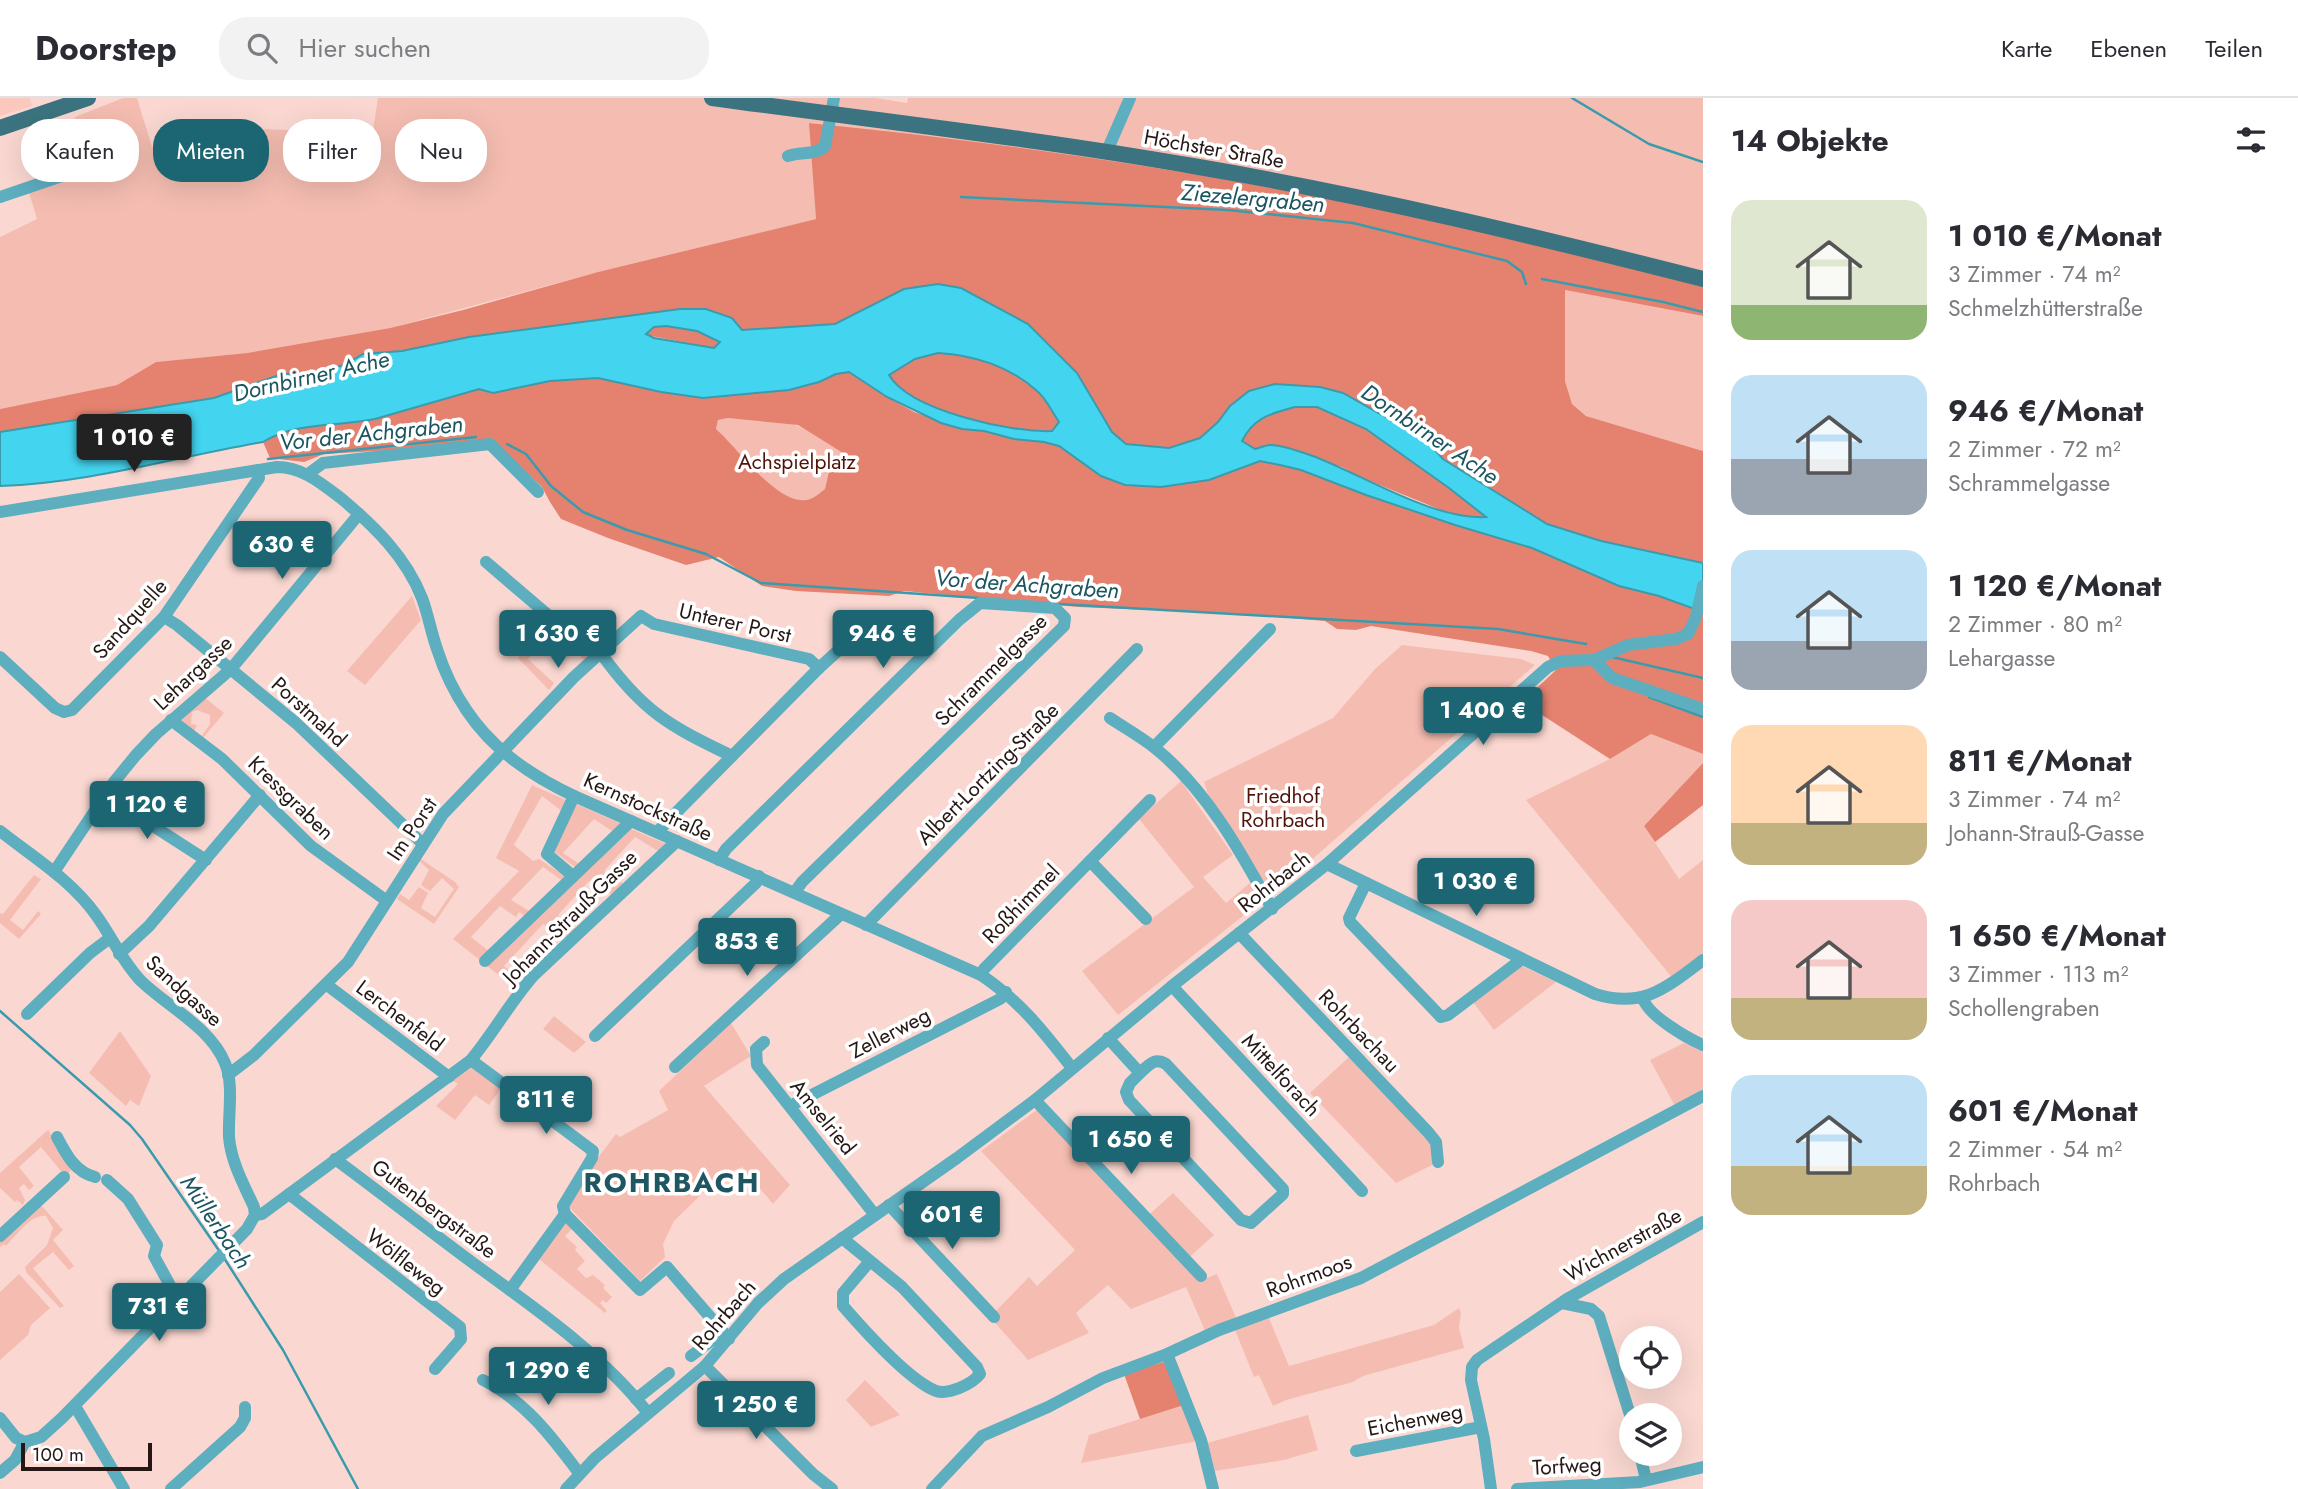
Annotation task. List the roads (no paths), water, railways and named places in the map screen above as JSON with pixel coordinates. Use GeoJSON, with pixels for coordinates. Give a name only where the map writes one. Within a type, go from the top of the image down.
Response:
{"type":"FeatureCollection","features":[{"type":"Feature","properties":{"kind":"main road"},"geometry":{"type":"LineString","coordinates":[[0,128],[88,98]]}},
{"type":"Feature","properties":{"kind":"main road","name":"Höchster Straße"},"geometry":{"type":"LineString","coordinates":[[712,98],[833,106],[1328,191],[1461,219],[1703,279]]}},
{"type":"Feature","properties":{"kind":"street"},"geometry":{"type":"LineString","coordinates":[[1107,151],[1130,98]]}},
{"type":"Feature","properties":{"kind":"street"},"geometry":{"type":"LineString","coordinates":[[788,156],[822,149],[827,141],[833,106]]}},
{"type":"Feature","properties":{"kind":"street"},"geometry":{"type":"LineString","coordinates":[[0,197],[44,182]]}},
{"type":"Feature","properties":{"kind":"street"},"geometry":{"type":"LineString","coordinates":[[0,512],[258,470],[285,467],[308,474],[323,463],[490,444],[538,492]]}},
{"type":"Feature","properties":{"kind":"street","name":"Sandquelle"},"geometry":{"type":"LineString","coordinates":[[0,657],[55,708],[64,712],[72,710],[164,617],[258,478],[258,470]]}},
{"type":"Feature","properties":{"kind":"street","name":"Kernstockstraße"},"geometry":{"type":"LineString","coordinates":[[308,474],[359,514],[392,548],[414,581],[451,683],[468,713],[502,752],[536,776],[574,796],[981,975],[1026,1010],[1072,1068]]}},
{"type":"Feature","properties":{"kind":"street","name":"Lehargasse"},"geometry":{"type":"LineString","coordinates":[[54,872],[105,795],[136,755],[171,720],[231,669],[359,514]]}},
{"type":"Feature","properties":{"kind":"street"},"geometry":{"type":"LineString","coordinates":[[486,562],[598,654],[650,710],[677,729],[732,756]]}},
{"type":"Feature","properties":{"kind":"street","name":"Rohrbach"},"geometry":{"type":"LineString","coordinates":[[566,1489],[579,1473],[705,1366],[726,1336],[784,1279],[1035,1100],[1172,986],[1327,864],[1548,667],[1562,661],[1594,660],[1628,645],[1676,639],[1688,634],[1693,626],[1703,586]]}},
{"type":"Feature","properties":{"kind":"street","name":"Schrammelgasse"},"geometry":{"type":"LineString","coordinates":[[719,860],[726,849],[784,790],[958,620],[980,603],[1055,608],[1065,618],[1065,626],[802,882],[795,892]]}},
{"type":"Feature","properties":{"kind":"street","name":"Im Porst"},"geometry":{"type":"LineString","coordinates":[[228,1075],[240,1068],[348,962],[443,814],[598,654],[641,616]]}},
{"type":"Feature","properties":{"kind":"street","name":"Unterer Porst"},"geometry":{"type":"LineString","coordinates":[[641,616],[654,624],[809,660],[820,668]]}},
{"type":"Feature","properties":{"kind":"street","name":"Porstmahd"},"geometry":{"type":"LineString","coordinates":[[164,617],[296,723],[422,843]]}},
{"type":"Feature","properties":{"kind":"street"},"geometry":{"type":"LineString","coordinates":[[656,832],[865,626]]}},
{"type":"Feature","properties":{"kind":"street"},"geometry":{"type":"LineString","coordinates":[[1154,747],[1270,629]]}},
{"type":"Feature","properties":{"kind":"street","name":"Albert-Lortzing-Straße"},"geometry":{"type":"LineString","coordinates":[[866,925],[1137,649]]}},
{"type":"Feature","properties":{"kind":"street"},"geometry":{"type":"LineString","coordinates":[[1594,660],[1612,678],[1703,709]]}},
{"type":"Feature","properties":{"kind":"street"},"geometry":{"type":"LineString","coordinates":[[1110,718],[1154,747],[1199,792],[1231,839],[1272,909]]}},
{"type":"Feature","properties":{"kind":"street","name":"Kressgraben"},"geometry":{"type":"LineString","coordinates":[[171,720],[222,759],[311,846],[387,901]]}},
{"type":"Feature","properties":{"kind":"street"},"geometry":{"type":"LineString","coordinates":[[119,954],[149,926],[260,794]]}},
{"type":"Feature","properties":{"kind":"street"},"geometry":{"type":"LineString","coordinates":[[105,795],[206,860]]}},
{"type":"Feature","properties":{"kind":"street"},"geometry":{"type":"LineString","coordinates":[[573,876],[547,854],[574,796]]}},
{"type":"Feature","properties":{"kind":"street","name":"Roßhimmel"},"geometry":{"type":"LineString","coordinates":[[981,975],[1150,800]]}},
{"type":"Feature","properties":{"kind":"street"},"geometry":{"type":"LineString","coordinates":[[485,961],[631,821]]}},
{"type":"Feature","properties":{"kind":"street","name":"Sandgasse"},"geometry":{"type":"LineString","coordinates":[[0,831],[71,886],[97,915],[119,954],[142,982],[213,1043],[225,1062],[228,1075],[229,1140],[234,1163],[254,1207],[254,1215]]}},
{"type":"Feature","properties":{"kind":"street","name":"Johann-Strauß-Gasse"},"geometry":{"type":"LineString","coordinates":[[254,1215],[262,1214],[471,1060],[534,975],[677,841]]}},
{"type":"Feature","properties":{"kind":"street","name":"Roßhimmel"},"geometry":{"type":"LineString","coordinates":[[1090,861],[1146,919]]}},
{"type":"Feature","properties":{"kind":"street"},"geometry":{"type":"LineString","coordinates":[[1327,864],[1595,994],[1614,1000],[1643,998],[1658,992],[1703,960]]}},
{"type":"Feature","properties":{"kind":"street"},"geometry":{"type":"LineString","coordinates":[[595,1036],[756,883],[759,876]]}},
{"type":"Feature","properties":{"kind":"street"},"geometry":{"type":"LineString","coordinates":[[1366,883],[1349,918],[1350,922],[1441,1017],[1448,1015],[1522,959]]}},
{"type":"Feature","properties":{"kind":"street"},"geometry":{"type":"LineString","coordinates":[[675,1067],[841,914]]}},
{"type":"Feature","properties":{"kind":"street","name":"Rohrbachau"},"geometry":{"type":"LineString","coordinates":[[1239,933],[1428,1132],[1436,1142],[1438,1161]]}},
{"type":"Feature","properties":{"kind":"street"},"geometry":{"type":"LineString","coordinates":[[27,1013],[90,953],[110,938]]}},
{"type":"Feature","properties":{"kind":"street","name":"Lerchenfeld"},"geometry":{"type":"LineString","coordinates":[[327,985],[450,1077]]}},
{"type":"Feature","properties":{"kind":"street","name":"Mittelforach"},"geometry":{"type":"LineString","coordinates":[[1172,986],[1362,1191]]}},
{"type":"Feature","properties":{"kind":"street","name":"Zellerweg"},"geometry":{"type":"LineString","coordinates":[[790,1107],[1000,999],[1006,992]]}},
{"type":"Feature","properties":{"kind":"street"},"geometry":{"type":"LineString","coordinates":[[1643,998],[1648,1009],[1658,1017],[1703,1045]]}},
{"type":"Feature","properties":{"kind":"street"},"geometry":{"type":"LineString","coordinates":[[1108,1038],[1140,1073]]}},
{"type":"Feature","properties":{"kind":"street","name":"Amselried"},"geometry":{"type":"LineString","coordinates":[[764,1042],[756,1049],[757,1065],[875,1215]]}},
{"type":"Feature","properties":{"kind":"street"},"geometry":{"type":"LineString","coordinates":[[471,1060],[593,1151],[592,1158],[563,1206],[565,1214],[640,1290],[667,1267],[726,1336],[691,1356]]}},
{"type":"Feature","properties":{"kind":"street"},"geometry":{"type":"LineString","coordinates":[[1160,1060],[1166,1064],[1283,1189],[1283,1194],[1251,1223],[1241,1220],[1129,1100],[1126,1091],[1140,1073],[1154,1061],[1160,1060]]}},
{"type":"Feature","properties":{"kind":"street","name":"Rohrmoos"},"geometry":{"type":"LineString","coordinates":[[932,1489],[982,1436],[1048,1407],[1103,1378],[1167,1354],[1219,1330],[1361,1278],[1703,1096]]}},
{"type":"Feature","properties":{"kind":"street"},"geometry":{"type":"LineString","coordinates":[[1035,1100],[1201,1276]]}},
{"type":"Feature","properties":{"kind":"street"},"geometry":{"type":"LineString","coordinates":[[57,1137],[69,1160],[87,1174],[101,1178],[128,1199],[157,1245],[154,1256],[178,1300]]}},
{"type":"Feature","properties":{"kind":"street","name":"Gutenbergstraße"},"geometry":{"type":"LineString","coordinates":[[335,1159],[510,1290],[610,1370],[648,1413]]}},
{"type":"Feature","properties":{"kind":"street"},"geometry":{"type":"LineString","coordinates":[[0,1236],[64,1177]]}},
{"type":"Feature","properties":{"kind":"street","name":"Wölfleweg"},"geometry":{"type":"LineString","coordinates":[[289,1194],[460,1328],[461,1339],[435,1369]]}},
{"type":"Feature","properties":{"kind":"street"},"geometry":{"type":"LineString","coordinates":[[889,1205],[994,1317]]}},
{"type":"Feature","properties":{"kind":"street"},"geometry":{"type":"LineString","coordinates":[[510,1290],[565,1214]]}},
{"type":"Feature","properties":{"kind":"street"},"geometry":{"type":"LineString","coordinates":[[0,1419],[16,1438],[25,1442],[41,1437],[250,1226],[254,1215]]}},
{"type":"Feature","properties":{"kind":"street","name":"Wichnerstraße"},"geometry":{"type":"LineString","coordinates":[[1491,1489],[1471,1380],[1472,1367],[1477,1360],[1602,1278],[1703,1222]]}},
{"type":"Feature","properties":{"kind":"street"},"geometry":{"type":"LineString","coordinates":[[842,1238],[902,1287],[977,1367],[980,1374],[975,1380],[946,1392],[938,1392],[924,1384],[877,1344],[843,1306],[843,1293],[870,1262]]}},
{"type":"Feature","properties":{"kind":"street","name":"Wichnerstraße"},"geometry":{"type":"LineString","coordinates":[[1562,1303],[1591,1309],[1599,1316],[1626,1403]]}},
{"type":"Feature","properties":{"kind":"street"},"geometry":{"type":"LineString","coordinates":[[1167,1354],[1201,1440],[1213,1489]]}},
{"type":"Feature","properties":{"kind":"street"},"geometry":{"type":"LineString","coordinates":[[705,1366],[813,1474],[832,1489]]}},
{"type":"Feature","properties":{"kind":"street"},"geometry":{"type":"LineString","coordinates":[[636,1399],[669,1373]]}},
{"type":"Feature","properties":{"kind":"street"},"geometry":{"type":"LineString","coordinates":[[483,1380],[503,1391],[540,1422],[579,1473]]}},
{"type":"Feature","properties":{"kind":"street"},"geometry":{"type":"LineString","coordinates":[[75,1405],[124,1489]]}},
{"type":"Feature","properties":{"kind":"street"},"geometry":{"type":"LineString","coordinates":[[171,1489],[240,1427],[245,1418],[245,1407]]}},
{"type":"Feature","properties":{"kind":"street","name":"Eichenweg"},"geometry":{"type":"LineString","coordinates":[[1356,1451],[1481,1427]]}},
{"type":"Feature","properties":{"kind":"street"},"geometry":{"type":"LineString","coordinates":[[0,1473],[15,1460],[25,1442]]}},
{"type":"Feature","properties":{"kind":"street"},"geometry":{"type":"LineString","coordinates":[[1643,1466],[1646,1480]]}},
{"type":"Feature","properties":{"kind":"street","name":"Torfweg"},"geometry":{"type":"LineString","coordinates":[[1517,1489],[1646,1480],[1703,1467]]}},
{"type":"Feature","properties":{"kind":"water","name":"Dornbirner Ache"},"geometry":{"type":"Polygon","coordinates":[[[938,284],[961,288],[1028,324],[1077,373],[1112,432],[1126,444],[1169,448],[1200,438],[1218,422],[1230,406],[1249,391],[1275,384],[1320,387],[1343,393],[1426,440],[1443,459],[1547,524],[1601,541],[1703,563],[1703,612],[1659,596],[1619,586],[1532,548],[1455,525],[1280,465],[1260,461],[1209,480],[1161,487],[1125,485],[1101,476],[1059,446],[941,423],[887,397],[849,372],[789,390],[703,398],[598,378],[550,381],[493,393],[479,389],[375,419],[304,428],[276,435],[263,442],[67,480],[0,486],[0,432],[214,398],[282,374],[314,373],[344,365],[363,354],[402,351],[469,337],[680,309],[706,309],[732,318],[742,330],[835,324],[904,289],[938,284]],[[666,326],[654,327],[646,334],[654,338],[714,348],[720,342],[697,331],[666,326]],[[938,353],[915,359],[889,375],[900,388],[940,409],[989,424],[1035,431],[1052,431],[1059,422],[1046,401],[1026,382],[990,363],[938,353]],[[1295,407],[1257,422],[1242,441],[1255,449],[1268,445],[1286,447],[1333,464],[1421,504],[1465,516],[1486,517],[1366,429],[1317,407],[1295,407]]]}},
{"type":"Feature","properties":{"kind":"waterway"},"geometry":{"type":"LineString","coordinates":[[1572,98],[1649,144],[1703,162]]}},
{"type":"Feature","properties":{"kind":"waterway","name":"Ziezelergraben"},"geometry":{"type":"LineString","coordinates":[[961,197],[1228,210],[1353,223],[1507,261],[1522,272],[1526,284]]}},
{"type":"Feature","properties":{"kind":"waterway","name":"Ziezelergraben"},"geometry":{"type":"LineString","coordinates":[[1542,279],[1703,312]]}},
{"type":"Feature","properties":{"kind":"waterway","name":"Vor der Achgraben"},"geometry":{"type":"LineString","coordinates":[[268,459],[476,437]]}},
{"type":"Feature","properties":{"kind":"waterway","name":"Vor der Achgraben"},"geometry":{"type":"LineString","coordinates":[[507,444],[526,454],[551,486],[583,512],[627,530],[706,554],[761,583],[979,598]]}},
{"type":"Feature","properties":{"kind":"waterway","name":"Vor der Achgraben"},"geometry":{"type":"LineString","coordinates":[[1059,604],[1498,629],[1586,644]]}},
{"type":"Feature","properties":{"kind":"waterway","name":"Vor der Achgraben"},"geometry":{"type":"LineString","coordinates":[[1612,657],[1703,678]]}},
{"type":"Feature","properties":{"kind":"waterway"},"geometry":{"type":"LineString","coordinates":[[1649,697],[1703,717]]}},
{"type":"Feature","properties":{"kind":"waterway","name":"Müllerbach"},"geometry":{"type":"LineString","coordinates":[[0,1011],[130,1125],[220,1252]]}},
{"type":"Feature","properties":{"kind":"waterway","name":"Müllerbach"},"geometry":{"type":"LineString","coordinates":[[224,1258],[283,1350],[358,1489]]}},
{"type":"Feature","properties":{"kind":"district","name":"ROHRBACH"},"geometry":{"type":"Point","coordinates":[672,1182]}},
{"type":"Feature","properties":{"kind":"park label","name":"Achspielplatz"},"geometry":{"type":"Point","coordinates":[797,462]}},
{"type":"Feature","properties":{"kind":"park label","name":"Friedhof Rohrbach"},"geometry":{"type":"Point","coordinates":[1283,808]}}]}
